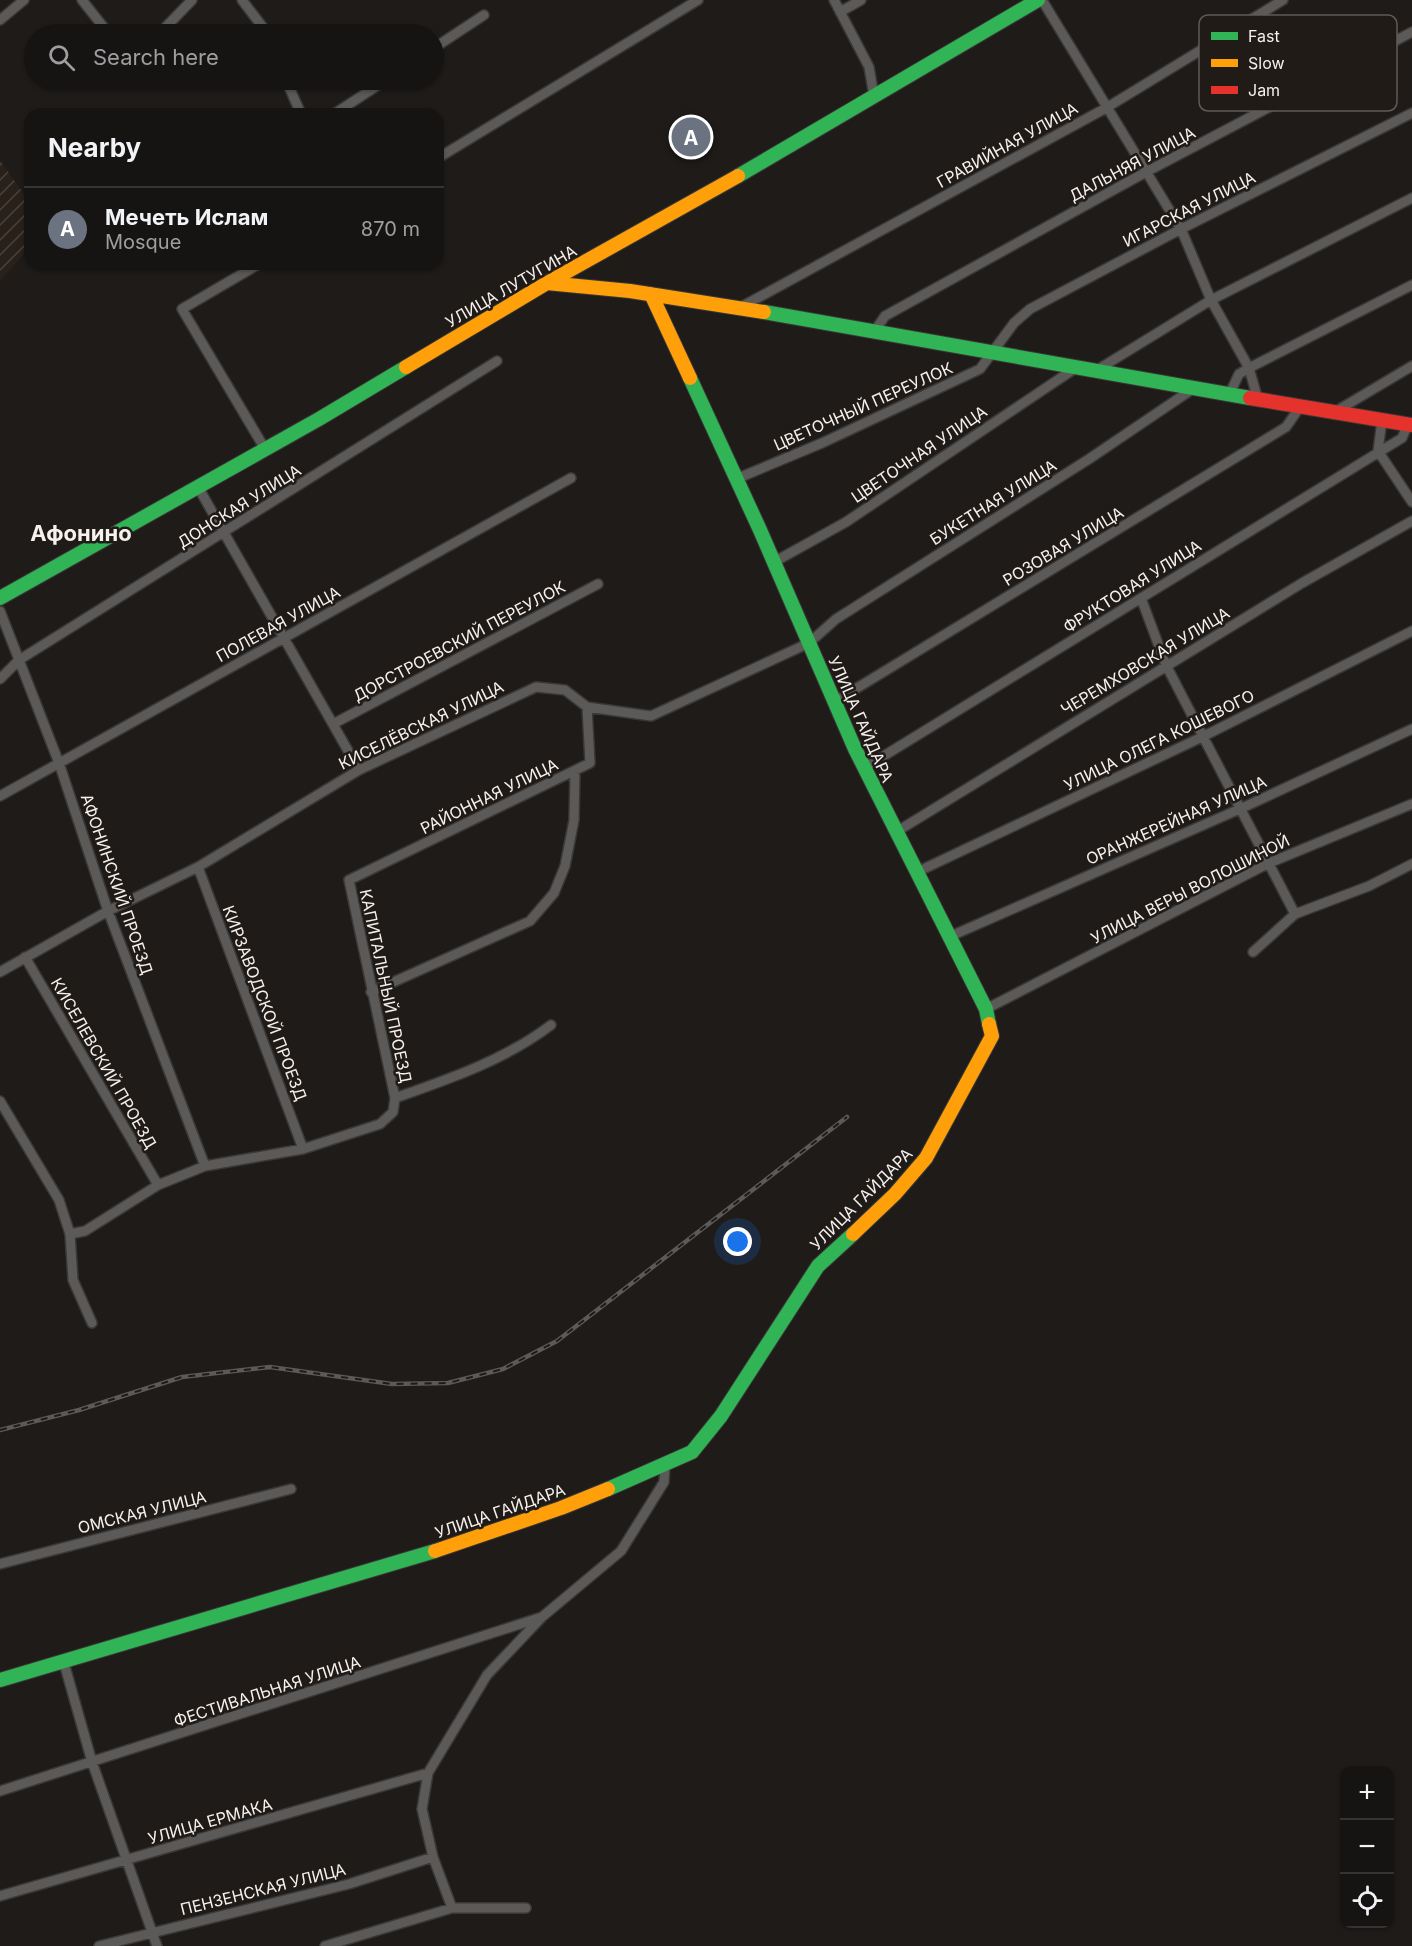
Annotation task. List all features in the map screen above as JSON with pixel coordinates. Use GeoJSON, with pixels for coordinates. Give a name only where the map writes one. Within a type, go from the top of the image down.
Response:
{"type":"FeatureCollection","features":[{"type":"Feature","properties":{"kind":"main road","name":"УЛИЦА ЛУТУГИНА"},"geometry":{"type":"LineString","coordinates":[[0,598],[265,449],[1040,0]]}},
{"type":"Feature","properties":{"kind":"main road"},"geometry":{"type":"LineString","coordinates":[[548,283],[741,307],[1258,400],[1410,424]]}},
{"type":"Feature","properties":{"kind":"main road","name":"УЛИЦА ГАЙДАРА"},"geometry":{"type":"LineString","coordinates":[[0,1680],[64,1663],[431,1552],[561,1508],[665,1466],[692,1452],[714,1425],[818,1266],[895,1194],[926,1158],[992,1036],[986,1009],[864,768],[774,562],[651,294]]}},
{"type":"Feature","properties":{"kind":"street"},"geometry":{"type":"LineString","coordinates":[[0,20],[24,0]]}},
{"type":"Feature","properties":{"kind":"street"},"geometry":{"type":"LineString","coordinates":[[82,0],[101,24]]}},
{"type":"Feature","properties":{"kind":"street"},"geometry":{"type":"LineString","coordinates":[[169,24],[192,0]]}},
{"type":"Feature","properties":{"kind":"street"},"geometry":{"type":"LineString","coordinates":[[242,0],[260,24]]}},
{"type":"Feature","properties":{"kind":"street"},"geometry":{"type":"LineString","coordinates":[[444,154],[698,0]]}},
{"type":"Feature","properties":{"kind":"street"},"geometry":{"type":"LineString","coordinates":[[834,0],[869,67],[874,96]]}},
{"type":"Feature","properties":{"kind":"street"},"geometry":{"type":"LineString","coordinates":[[840,12],[861,0]]}},
{"type":"Feature","properties":{"kind":"street"},"geometry":{"type":"LineString","coordinates":[[1040,0],[1180,229],[1211,300],[1249,368],[1258,400]]}},
{"type":"Feature","properties":{"kind":"street","name":"ГРАВИЙНАЯ УЛИЦА"},"geometry":{"type":"LineString","coordinates":[[1258,15],[1283,0]]}},
{"type":"Feature","properties":{"kind":"street"},"geometry":{"type":"LineString","coordinates":[[444,41],[484,15]]}},
{"type":"Feature","properties":{"kind":"street","name":"ДАЛЬНЯЯ УЛИЦА"},"geometry":{"type":"LineString","coordinates":[[1397,40],[1412,32]]}},
{"type":"Feature","properties":{"kind":"street","name":"ГРАВИЙНАЯ УЛИЦА"},"geometry":{"type":"LineString","coordinates":[[741,307],[1106,108],[1199,51]]}},
{"type":"Feature","properties":{"kind":"street"},"geometry":{"type":"LineString","coordinates":[[290,90],[298,108]]}},
{"type":"Feature","properties":{"kind":"street"},"geometry":{"type":"LineString","coordinates":[[343,108],[371,90]]}},
{"type":"Feature","properties":{"kind":"street","name":"ДАЛЬНЯЯ УЛИЦА"},"geometry":{"type":"LineString","coordinates":[[874,332],[885,316],[1262,111]]}},
{"type":"Feature","properties":{"kind":"street","name":"ИГАРСКАЯ УЛИЦА"},"geometry":{"type":"LineString","coordinates":[[995,352],[1014,323],[1030,309],[1180,229],[1412,113]]}},
{"type":"Feature","properties":{"kind":"street"},"geometry":{"type":"LineString","coordinates":[[1097,370],[1211,300],[1412,198]]}},
{"type":"Feature","properties":{"kind":"street"},"geometry":{"type":"LineString","coordinates":[[249,270],[182,309],[265,449]]}},
{"type":"Feature","properties":{"kind":"street"},"geometry":{"type":"LineString","coordinates":[[1229,394],[1239,374],[1249,368],[1412,285]]}},
{"type":"Feature","properties":{"kind":"street","name":"ЦВЕТОЧНЫЙ ПЕРЕУЛОК"},"geometry":{"type":"LineString","coordinates":[[736,479],[822,443],[980,369],[995,352]]}},
{"type":"Feature","properties":{"kind":"street","name":"ДОНСКАЯ УЛИЦА"},"geometry":{"type":"LineString","coordinates":[[0,679],[19,660],[224,534],[497,361]]}},
{"type":"Feature","properties":{"kind":"street","name":"ЦВЕТОЧНАЯ УЛИЦА"},"geometry":{"type":"LineString","coordinates":[[774,562],[846,522],[1078,366]]}},
{"type":"Feature","properties":{"kind":"street"},"geometry":{"type":"LineString","coordinates":[[1333,413],[1412,366]]}},
{"type":"Feature","properties":{"kind":"street","name":"БУКЕТНАЯ УЛИЦА"},"geometry":{"type":"LineString","coordinates":[[809,643],[836,619],[1089,459],[1194,388]]}},
{"type":"Feature","properties":{"kind":"street","name":"РОЗОВАЯ УЛИЦА"},"geometry":{"type":"LineString","coordinates":[[834,702],[1286,427],[1300,407]]}},
{"type":"Feature","properties":{"kind":"street"},"geometry":{"type":"LineString","coordinates":[[1382,420],[1378,451],[1412,502]]}},
{"type":"Feature","properties":{"kind":"street","name":"ФРУКТОВАЯ УЛИЦА"},"geometry":{"type":"LineString","coordinates":[[864,768],[1402,438],[1410,424]]}},
{"type":"Feature","properties":{"kind":"street","name":"ПОЛЕВАЯ УЛИЦА"},"geometry":{"type":"LineString","coordinates":[[0,796],[571,478]]}},
{"type":"Feature","properties":{"kind":"street"},"geometry":{"type":"LineString","coordinates":[[198,487],[359,770]]}},
{"type":"Feature","properties":{"kind":"street","name":"ЧЕРЕМХОВСКАЯ УЛИЦА"},"geometry":{"type":"LineString","coordinates":[[896,832],[1166,665],[1412,521]]}},
{"type":"Feature","properties":{"kind":"street","name":"ДОРСТРОЕВСКИЙ ПЕРЕУЛОК"},"geometry":{"type":"LineString","coordinates":[[333,724],[598,584]]}},
{"type":"Feature","properties":{"kind":"street"},"geometry":{"type":"LineString","coordinates":[[1141,598],[1166,665],[1202,737],[1242,808],[1294,914]]}},
{"type":"Feature","properties":{"kind":"street","name":"АФОНИНСКИЙ ПРОЕЗД"},"geometry":{"type":"LineString","coordinates":[[0,611],[59,763],[108,911],[205,1166]]}},
{"type":"Feature","properties":{"kind":"street","name":"УЛИЦА ОЛЕГА КОШЕВОГО"},"geometry":{"type":"LineString","coordinates":[[917,872],[1202,737],[1412,631]]}},
{"type":"Feature","properties":{"kind":"street","name":"КИСЕЛЁВСКАЯ УЛИЦА"},"geometry":{"type":"LineString","coordinates":[[0,972],[108,911],[198,867],[359,770],[536,687],[565,690],[587,707],[651,716],[809,643]]}},
{"type":"Feature","properties":{"kind":"street","name":"РАЙОННАЯ УЛИЦА"},"geometry":{"type":"LineString","coordinates":[[349,880],[590,763],[587,707]]}},
{"type":"Feature","properties":{"kind":"street","name":"ОРАНЖЕРЕЙНАЯ УЛИЦА"},"geometry":{"type":"LineString","coordinates":[[951,936],[1242,808],[1412,729]]}},
{"type":"Feature","properties":{"kind":"street"},"geometry":{"type":"LineString","coordinates":[[371,992],[530,921],[554,892],[565,866],[574,820],[575,771]]}},
{"type":"Feature","properties":{"kind":"street","name":"УЛИЦА ВЕРЫ ВОЛОШИНОЙ"},"geometry":{"type":"LineString","coordinates":[[986,1009],[1269,863],[1412,804]]}},
{"type":"Feature","properties":{"kind":"street"},"geometry":{"type":"LineString","coordinates":[[1253,952],[1294,914],[1369,886],[1412,864]]}},
{"type":"Feature","properties":{"kind":"street","name":"КИРЗАВОДСКОЙ ПРОЕЗД"},"geometry":{"type":"LineString","coordinates":[[198,867],[303,1149]]}},
{"type":"Feature","properties":{"kind":"street","name":"КАПИТАЛЬНЫЙ ПРОЕЗД"},"geometry":{"type":"LineString","coordinates":[[349,880],[395,1098]]}},
{"type":"Feature","properties":{"kind":"street","name":"КИСЕЛЕВСКИЙ ПРОЕЗД"},"geometry":{"type":"LineString","coordinates":[[25,957],[158,1185]]}},
{"type":"Feature","properties":{"kind":"street"},"geometry":{"type":"LineString","coordinates":[[70,1234],[86,1231],[158,1185],[205,1166],[303,1149],[380,1124],[393,1112],[395,1098],[451,1078],[506,1053],[551,1025]]}},
{"type":"Feature","properties":{"kind":"street"},"geometry":{"type":"LineString","coordinates":[[0,1101],[58,1200],[70,1234],[73,1280],[92,1323]]}},
{"type":"Feature","properties":{"kind":"street"},"geometry":{"type":"LineString","coordinates":[[452,1908],[433,1857],[422,1809],[428,1773],[487,1675],[542,1617],[621,1551],[664,1482],[665,1466]]}},
{"type":"Feature","properties":{"kind":"street","name":"ОМСКАЯ УЛИЦА"},"geometry":{"type":"LineString","coordinates":[[0,1564],[291,1489]]}},
{"type":"Feature","properties":{"kind":"street","name":"ФЕСТИВАЛЬНАЯ УЛИЦА"},"geometry":{"type":"LineString","coordinates":[[0,1791],[542,1617]]}},
{"type":"Feature","properties":{"kind":"street"},"geometry":{"type":"LineString","coordinates":[[64,1663],[92,1762],[158,1946]]}},
{"type":"Feature","properties":{"kind":"street","name":"УЛИЦА ЕРМАКА"},"geometry":{"type":"LineString","coordinates":[[0,1896],[428,1773]]}},
{"type":"Feature","properties":{"kind":"street","name":"ПЕНЗЕНСКАЯ УЛИЦА"},"geometry":{"type":"LineString","coordinates":[[99,1946],[349,1884],[433,1857]]}},
{"type":"Feature","properties":{"kind":"street"},"geometry":{"type":"LineString","coordinates":[[325,1946],[452,1908],[526,1908]]}},
{"type":"Feature","properties":{"kind":"shaded area"},"geometry":{"type":"Polygon","coordinates":[[[0,160],[24,194],[24,254],[0,281],[0,160]]]}},
{"type":"Feature","properties":{"kind":"railway"},"geometry":{"type":"LineString","coordinates":[[0,1430],[79,1410],[182,1377],[270,1367],[392,1384],[448,1383],[503,1369],[557,1341],[847,1117]]}},
{"type":"Feature","properties":{"kind":"traffic: fast"},"geometry":{"type":"LineString","coordinates":[[738,176],[1038,0]]}},
{"type":"Feature","properties":{"kind":"traffic: fast"},"geometry":{"type":"LineString","coordinates":[[764,312],[1250,398]]}},
{"type":"Feature","properties":{"kind":"traffic: fast"},"geometry":{"type":"LineString","coordinates":[[0,598],[319,419],[406,367]]}},
{"type":"Feature","properties":{"kind":"traffic: fast"},"geometry":{"type":"LineString","coordinates":[[690,378],[760,530],[855,749],[986,1009],[989,1024]]}},
{"type":"Feature","properties":{"kind":"traffic: fast"},"geometry":{"type":"LineString","coordinates":[[608,1489],[692,1452],[721,1416],[818,1266],[853,1234]]}},
{"type":"Feature","properties":{"kind":"traffic: fast"},"geometry":{"type":"LineString","coordinates":[[0,1680],[435,1551]]}},
{"type":"Feature","properties":{"kind":"traffic: slow"},"geometry":{"type":"LineString","coordinates":[[406,367],[547,283],[738,176]]}},
{"type":"Feature","properties":{"kind":"traffic: slow"},"geometry":{"type":"LineString","coordinates":[[547,283],[630,291],[764,312]]}},
{"type":"Feature","properties":{"kind":"traffic: slow"},"geometry":{"type":"LineString","coordinates":[[651,294],[690,378]]}},
{"type":"Feature","properties":{"kind":"traffic: slow"},"geometry":{"type":"LineString","coordinates":[[853,1234],[895,1194],[926,1158],[992,1036],[989,1024]]}},
{"type":"Feature","properties":{"kind":"traffic: slow"},"geometry":{"type":"LineString","coordinates":[[435,1551],[561,1508],[608,1489]]}},
{"type":"Feature","properties":{"kind":"traffic: jam"},"geometry":{"type":"LineString","coordinates":[[1250,398],[1412,425]]}},
{"type":"Feature","properties":{"kind":"place","name":"Мечеть Ислам"},"geometry":{"type":"Point","coordinates":[691,137]}},
{"type":"Feature","properties":{"kind":"district","name":"Афонино"},"geometry":{"type":"Point","coordinates":[81,533]}}]}
